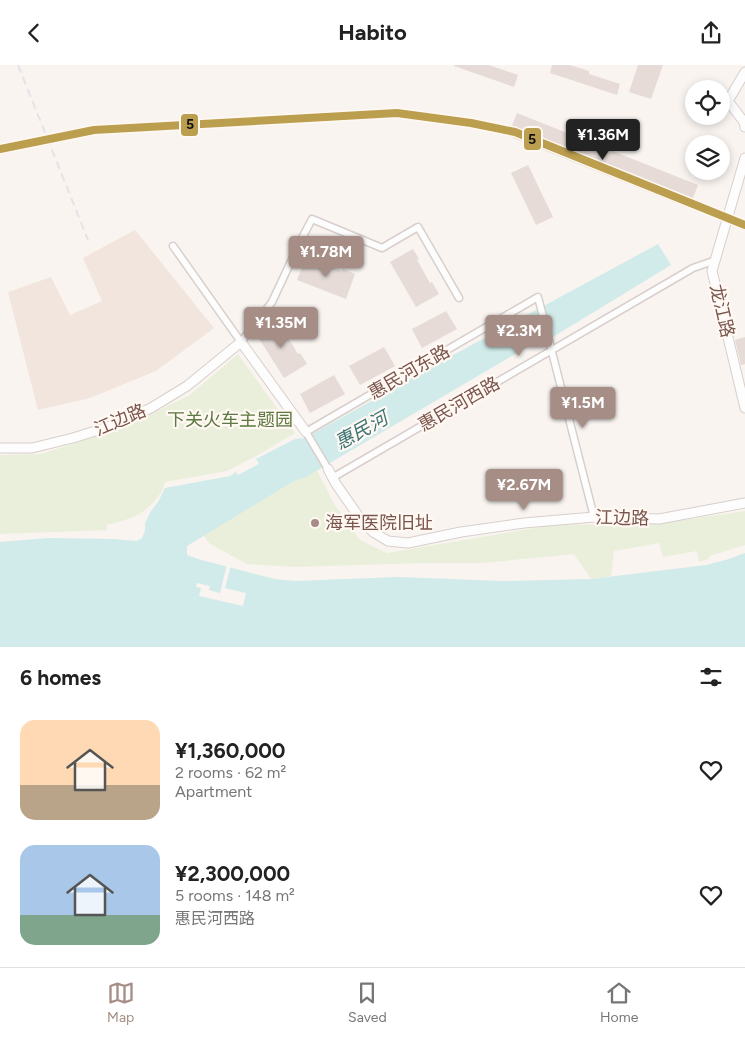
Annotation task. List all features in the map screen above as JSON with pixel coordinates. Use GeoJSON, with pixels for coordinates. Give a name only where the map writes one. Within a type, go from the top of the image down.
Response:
{"type":"FeatureCollection","features":[{"type":"Feature","properties":{"kind":"street"},"geometry":{"type":"LineString","coordinates":[[745,71],[728,101],[745,127]]}},
{"type":"Feature","properties":{"kind":"street","name":"龙江路"},"geometry":{"type":"LineString","coordinates":[[745,158],[712,271],[745,408]]}},
{"type":"Feature","properties":{"kind":"street"},"geometry":{"type":"LineString","coordinates":[[173,246],[242,343],[272,302],[300,240],[312,219],[382,247],[418,227],[460,298]]}},
{"type":"Feature","properties":{"kind":"street","name":"惠民河西路"},"geometry":{"type":"LineString","coordinates":[[332,478],[552,348],[693,268],[716,259]]}},
{"type":"Feature","properties":{"kind":"street","name":"惠民河东路"},"geometry":{"type":"LineString","coordinates":[[306,432],[539,299],[552,348]]}},
{"type":"Feature","properties":{"kind":"street","name":"江边路"},"geometry":{"type":"LineString","coordinates":[[0,447],[32,448],[111,426],[151,408],[187,386],[242,343],[306,432],[359,517],[373,532],[388,541],[408,543],[461,532],[524,523],[594,517],[659,519],[745,503]]}},
{"type":"Feature","properties":{"kind":"street"},"geometry":{"type":"LineString","coordinates":[[552,348],[594,517]]}},
{"type":"Feature","properties":{"kind":"shaded area"},"geometry":{"type":"Polygon","coordinates":[[[135,230],[214,328],[156,371],[90,398],[38,410],[8,292],[51,277],[70,315],[102,301],[83,258],[135,230]]]}},
{"type":"Feature","properties":{"kind":"green space","name":"下关火车主题园"},"geometry":{"type":"Polygon","coordinates":[[[238,354],[295,433],[227,471],[165,482],[161,493],[145,510],[128,519],[107,525],[107,530],[0,534],[0,455],[40,454],[121,429],[190,395],[238,354]]]}},
{"type":"Feature","properties":{"kind":"green space"},"geometry":{"type":"Polygon","coordinates":[[[315,466],[334,504],[360,540],[387,553],[558,524],[610,525],[683,520],[745,511],[745,545],[709,556],[709,559],[699,562],[697,551],[663,557],[659,543],[614,551],[611,576],[591,579],[574,554],[484,563],[295,567],[247,564],[210,544],[203,535],[315,466]]]}},
{"type":"Feature","properties":{"kind":"water","name":"惠民河"},"geometry":{"type":"Polygon","coordinates":[[[658,244],[671,265],[553,337],[527,347],[306,477],[292,482],[187,546],[187,555],[275,579],[295,581],[398,577],[503,581],[591,579],[706,565],[745,553],[745,647],[0,647],[0,542],[47,538],[137,541],[142,538],[145,531],[145,523],[165,488],[230,476],[236,472],[238,475],[259,464],[256,459],[295,439],[305,438],[658,244]]]}},
{"type":"Feature","properties":{"kind":"pier"},"geometry":{"type":"Polygon","coordinates":[[[227,564],[231,565],[225,588],[246,593],[243,606],[199,596],[201,588],[196,587],[197,583],[210,586],[209,590],[220,593],[227,564]]]}},
{"type":"Feature","properties":{"kind":"building"},"geometry":{"type":"Polygon","coordinates":[[[454,65],[489,65],[518,75],[514,87],[454,65]]]}},
{"type":"Feature","properties":{"kind":"building"},"geometry":{"type":"Polygon","coordinates":[[[552,65],[570,65],[589,71],[589,74],[620,84],[617,95],[550,73],[552,65]]]}},
{"type":"Feature","properties":{"kind":"building"},"geometry":{"type":"Polygon","coordinates":[[[638,65],[663,65],[651,99],[629,92],[638,65]]]}},
{"type":"Feature","properties":{"kind":"building"},"geometry":{"type":"Polygon","coordinates":[[[517,113],[698,185],[689,208],[508,136],[517,113]]]}},
{"type":"Feature","properties":{"kind":"building"},"geometry":{"type":"Polygon","coordinates":[[[528,165],[553,217],[536,225],[511,173],[528,165]]]}},
{"type":"Feature","properties":{"kind":"building"},"geometry":{"type":"Polygon","coordinates":[[[413,249],[430,283],[432,282],[439,294],[416,307],[390,262],[413,249]]]}},
{"type":"Feature","properties":{"kind":"building"},"geometry":{"type":"Polygon","coordinates":[[[307,255],[318,260],[317,262],[355,274],[346,299],[297,280],[307,255]]]}},
{"type":"Feature","properties":{"kind":"building"},"geometry":{"type":"Polygon","coordinates":[[[446,311],[457,329],[422,348],[412,329],[446,311]]]}},
{"type":"Feature","properties":{"kind":"building"},"geometry":{"type":"Polygon","coordinates":[[[279,320],[298,354],[300,353],[307,364],[284,378],[256,334],[279,320]]]}},
{"type":"Feature","properties":{"kind":"building"},"geometry":{"type":"Polygon","coordinates":[[[745,337],[745,364],[741,365],[735,340],[745,337]]]}},
{"type":"Feature","properties":{"kind":"building"},"geometry":{"type":"Polygon","coordinates":[[[384,347],[395,366],[360,385],[349,366],[384,347]]]}},
{"type":"Feature","properties":{"kind":"building"},"geometry":{"type":"Polygon","coordinates":[[[334,375],[345,394],[310,413],[300,394],[334,375]]]}},
{"type":"Feature","properties":{"kind":"railway"},"geometry":{"type":"LineString","coordinates":[[18,65],[88,240]]}},
{"type":"Feature","properties":{"kind":"metro line","name":"5"},"geometry":{"type":"LineString","coordinates":[[0,149],[94,130],[397,113],[471,123],[515,132],[745,225]]}},
{"type":"Feature","properties":{"kind":"place","name":"海军医院旧址"},"geometry":{"type":"Point","coordinates":[315,523]}}]}
